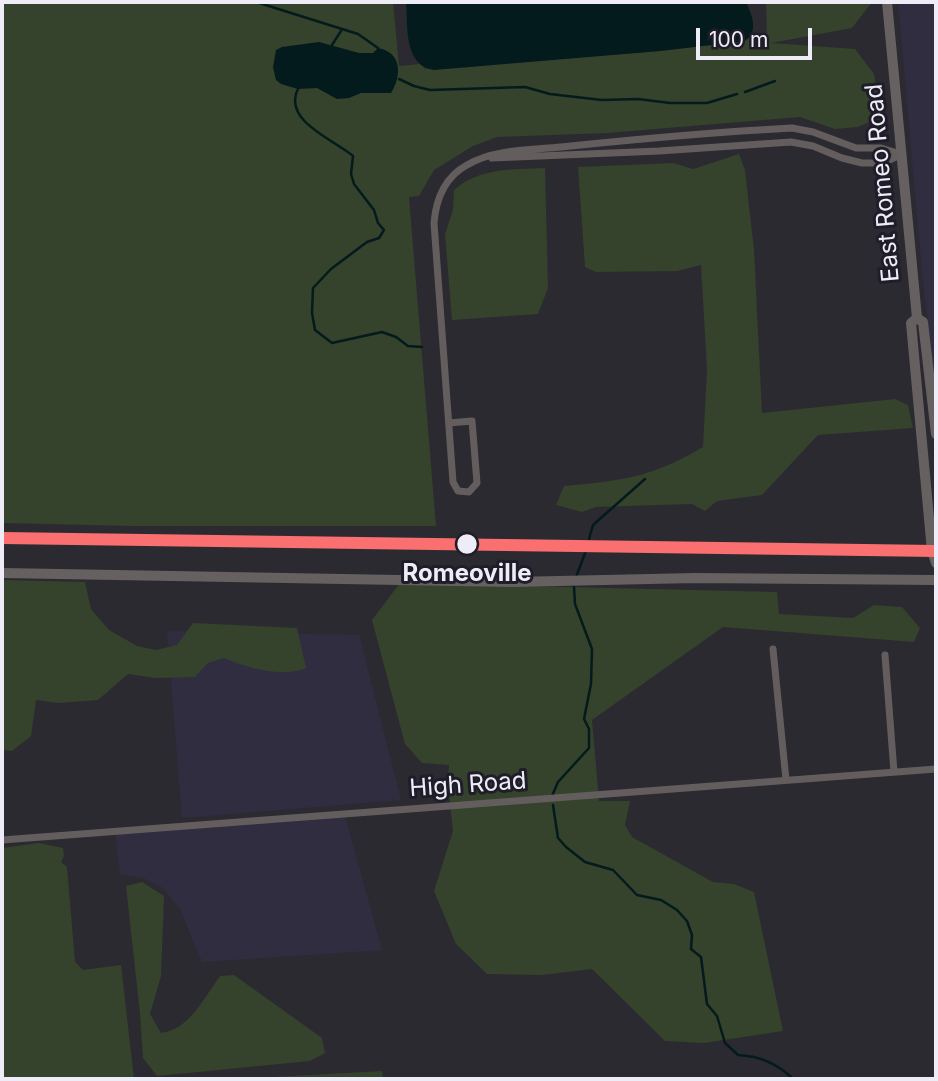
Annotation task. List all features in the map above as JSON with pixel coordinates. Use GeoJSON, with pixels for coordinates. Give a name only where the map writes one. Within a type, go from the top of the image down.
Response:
{"type":"FeatureCollection","features":[{"type":"Feature","properties":{"kind":"main road","name":"East Romeo Road"},"geometry":{"type":"LineString","coordinates":[[887,2],[917,318]]}},
{"type":"Feature","properties":{"kind":"main road","name":"East Romeo Road"},"geometry":{"type":"LineString","coordinates":[[917,318],[923,322],[936,434]]}},
{"type":"Feature","properties":{"kind":"main road","name":"East Romeo Road"},"geometry":{"type":"LineString","coordinates":[[917,318],[911,323],[932,551],[936,563]]}},
{"type":"Feature","properties":{"kind":"main road"},"geometry":{"type":"LineString","coordinates":[[2,573],[513,582],[695,578],[936,580]]}},
{"type":"Feature","properties":{"kind":"street"},"geometry":{"type":"LineString","coordinates":[[449,423],[472,421],[477,483],[469,492],[458,491],[453,482],[449,423],[435,213],[440,194],[455,173],[469,163],[499,154],[651,138],[792,128],[813,132],[856,148],[881,148],[901,154]]}},
{"type":"Feature","properties":{"kind":"street"},"geometry":{"type":"LineString","coordinates":[[488,157],[500,159],[659,151],[781,142],[803,143],[862,163],[883,163],[901,154]]}},
{"type":"Feature","properties":{"kind":"street"},"geometry":{"type":"LineString","coordinates":[[773,649],[786,780]]}},
{"type":"Feature","properties":{"kind":"street"},"geometry":{"type":"LineString","coordinates":[[885,655],[894,772]]}},
{"type":"Feature","properties":{"kind":"street","name":"High Road"},"geometry":{"type":"LineString","coordinates":[[2,840],[936,769]]}},
{"type":"Feature","properties":{"kind":"shaded area"},"geometry":{"type":"Polygon","coordinates":[[[406,2],[746,2],[753,28],[745,41],[434,70],[424,67],[412,53],[406,2]]]}},
{"type":"Feature","properties":{"kind":"shaded area"},"geometry":{"type":"Polygon","coordinates":[[[898,2],[936,2],[936,387],[923,282],[898,2]]]}},
{"type":"Feature","properties":{"kind":"shaded area"},"geometry":{"type":"Polygon","coordinates":[[[319,42],[359,53],[373,53],[378,48],[392,54],[398,72],[391,93],[361,93],[337,99],[317,88],[298,89],[276,80],[273,67],[276,50],[319,42]]]}},
{"type":"Feature","properties":{"kind":"shaded area"},"geometry":{"type":"Polygon","coordinates":[[[167,631],[359,635],[401,800],[182,818],[167,631]]]}},
{"type":"Feature","properties":{"kind":"shaded area"},"geometry":{"type":"Polygon","coordinates":[[[344,812],[382,950],[202,962],[180,909],[163,888],[143,878],[120,874],[115,830],[344,812]]]}},
{"type":"Feature","properties":{"kind":"green space"},"geometry":{"type":"Polygon","coordinates":[[[2,2],[393,2],[399,66],[420,64],[425,69],[660,51],[745,41],[749,38],[767,37],[766,2],[872,2],[852,28],[771,43],[855,49],[874,74],[881,117],[858,127],[835,129],[800,117],[607,133],[497,137],[473,146],[434,170],[419,196],[409,197],[436,526],[2,523],[2,2]]]}},
{"type":"Feature","properties":{"kind":"green space"},"geometry":{"type":"Polygon","coordinates":[[[739,154],[745,170],[754,250],[762,413],[895,399],[908,405],[913,428],[818,435],[762,495],[717,501],[705,511],[692,504],[596,507],[582,512],[556,505],[564,486],[636,476],[668,465],[703,447],[707,369],[701,265],[677,271],[596,272],[585,267],[578,167],[673,163],[693,169],[739,154]]]}},
{"type":"Feature","properties":{"kind":"green space"},"geometry":{"type":"Polygon","coordinates":[[[545,168],[548,288],[538,314],[452,320],[445,234],[453,210],[454,190],[486,173],[545,168]]]}},
{"type":"Feature","properties":{"kind":"green space"},"geometry":{"type":"Polygon","coordinates":[[[2,580],[85,582],[91,609],[109,630],[137,646],[156,650],[177,645],[193,623],[297,628],[306,668],[275,672],[224,658],[208,663],[195,677],[156,678],[128,674],[98,700],[58,703],[36,700],[31,736],[12,751],[2,750],[2,580]]]}},
{"type":"Feature","properties":{"kind":"green space"},"geometry":{"type":"Polygon","coordinates":[[[400,583],[777,592],[779,614],[853,618],[874,605],[902,607],[920,628],[914,642],[723,627],[592,720],[599,801],[630,801],[625,825],[632,837],[713,882],[734,884],[754,892],[783,1031],[704,1043],[665,1041],[592,969],[542,975],[487,974],[456,944],[434,891],[453,831],[448,786],[449,765],[422,763],[405,744],[372,620],[400,583]]]}},
{"type":"Feature","properties":{"kind":"green space"},"geometry":{"type":"Polygon","coordinates":[[[39,843],[63,848],[64,856],[61,862],[67,867],[75,962],[83,970],[121,965],[134,1079],[2,1079],[2,848],[39,843]]]}},
{"type":"Feature","properties":{"kind":"green space"},"geometry":{"type":"Polygon","coordinates":[[[142,882],[164,896],[161,976],[150,1014],[161,1033],[180,1026],[188,1019],[220,976],[234,975],[322,1038],[325,1053],[310,1061],[157,1076],[143,1058],[126,886],[142,882]]]}},
{"type":"Feature","properties":{"kind":"green space"},"geometry":{"type":"Polygon","coordinates":[[[382,1071],[383,1079],[239,1079],[254,1078],[382,1071]]]}},
{"type":"Feature","properties":{"kind":"waterway"},"geometry":{"type":"LineString","coordinates":[[256,2],[358,34],[378,48]]}},
{"type":"Feature","properties":{"kind":"waterway"},"geometry":{"type":"LineString","coordinates":[[332,45],[341,31]]}},
{"type":"Feature","properties":{"kind":"waterway"},"geometry":{"type":"LineString","coordinates":[[399,79],[430,90],[525,87],[550,94],[602,100],[707,103],[737,94]]}},
{"type":"Feature","properties":{"kind":"waterway"},"geometry":{"type":"LineString","coordinates":[[745,92],[775,81]]}},
{"type":"Feature","properties":{"kind":"waterway"},"geometry":{"type":"LineString","coordinates":[[298,89],[295,100],[297,111],[313,128],[353,156],[351,174],[354,184],[374,210],[378,223],[384,230],[379,238],[367,242],[331,269],[313,288],[312,313],[315,330],[332,343],[382,332],[396,337],[408,346],[422,347]]}},
{"type":"Feature","properties":{"kind":"waterway"},"geometry":{"type":"LineString","coordinates":[[589,539],[593,525],[645,479]]}},
{"type":"Feature","properties":{"kind":"waterway"},"geometry":{"type":"LineString","coordinates":[[576,577],[587,548]]}},
{"type":"Feature","properties":{"kind":"waterway"},"geometry":{"type":"LineString","coordinates":[[552,796],[558,782],[589,748],[589,729],[584,719],[591,684],[592,649],[575,604],[574,587]]}},
{"type":"Feature","properties":{"kind":"waterway"},"geometry":{"type":"LineString","coordinates":[[553,805],[558,838],[566,847],[585,862],[613,870],[637,895],[661,900],[677,910],[687,921],[692,935],[691,949],[701,957],[707,1004],[717,1016],[725,1043],[738,1055],[768,1061],[793,1079]]}},
{"type":"Feature","properties":{"kind":"transit line"},"geometry":{"type":"LineString","coordinates":[[2,538],[936,551]]}},
{"type":"Feature","properties":{"kind":"place","name":"Romeoville"},"geometry":{"type":"Point","coordinates":[467,544]}}]}
